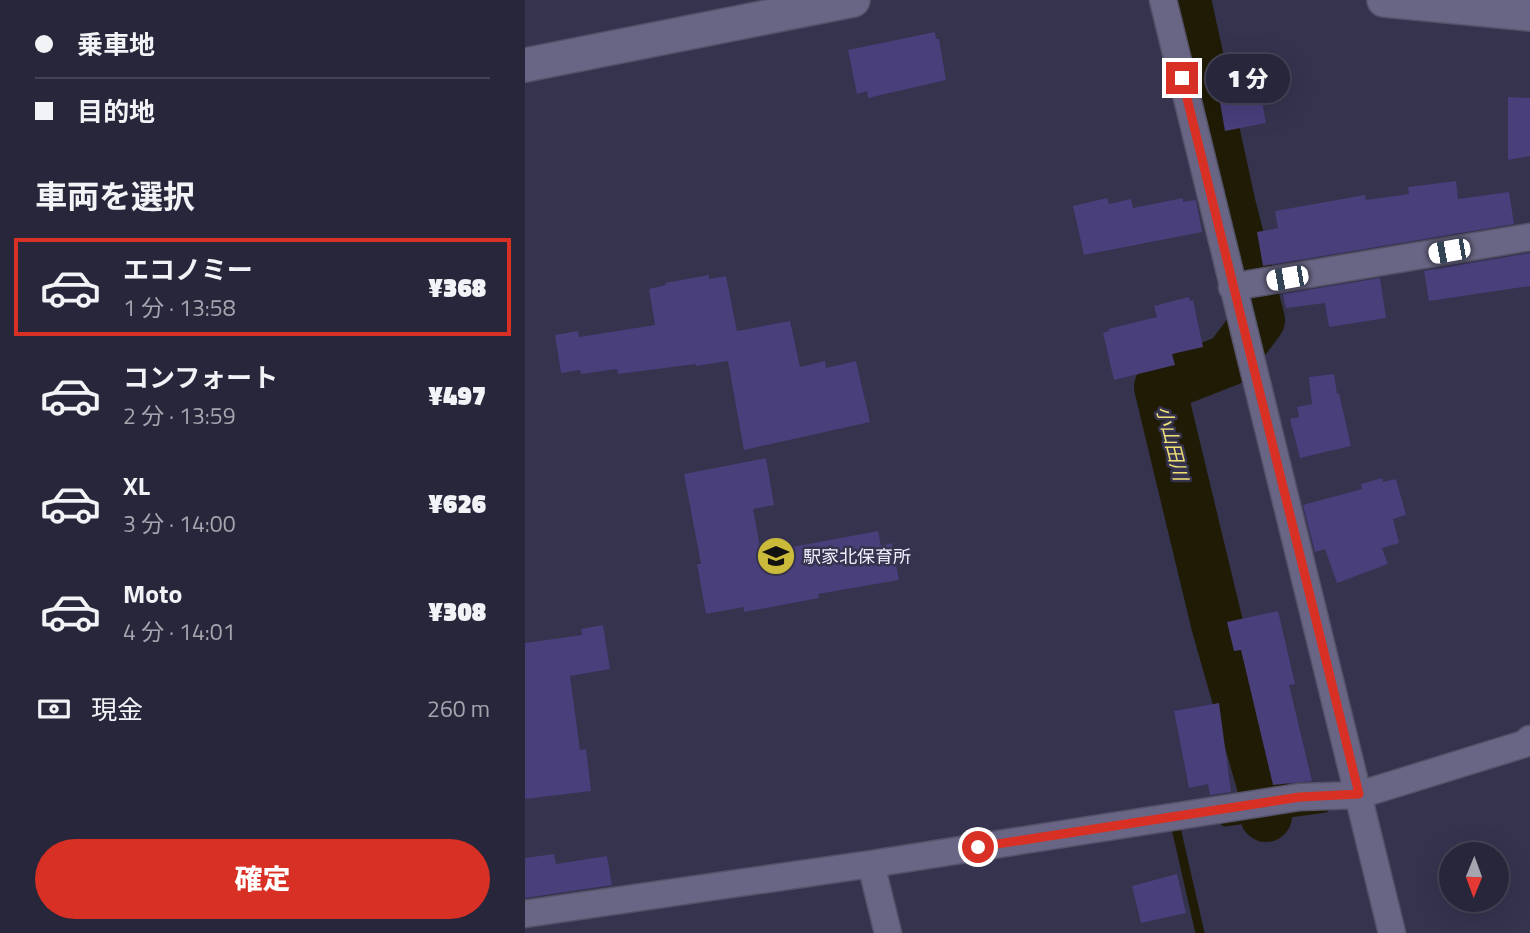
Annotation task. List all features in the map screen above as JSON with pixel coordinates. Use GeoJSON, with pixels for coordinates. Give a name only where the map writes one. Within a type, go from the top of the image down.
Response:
{"type":"FeatureCollection","features":[{"type":"Feature","properties":{"kind":"street"},"geometry":{"type":"LineString","coordinates":[[525,65],[853,0]]}},
{"type":"Feature","properties":{"kind":"street"},"geometry":{"type":"LineString","coordinates":[[1163,0],[1392,933]]}},
{"type":"Feature","properties":{"kind":"street"},"geometry":{"type":"LineString","coordinates":[[1384,0],[1487,5],[1530,14]]}},
{"type":"Feature","properties":{"kind":"street"},"geometry":{"type":"LineString","coordinates":[[1233,287],[1530,237]]}},
{"type":"Feature","properties":{"kind":"street"},"geometry":{"type":"LineString","coordinates":[[525,914],[871,864],[1300,797],[1359,794],[1524,744],[1530,739]]}},
{"type":"Feature","properties":{"kind":"street"},"geometry":{"type":"LineString","coordinates":[[871,864],[888,933]]}},
{"type":"Feature","properties":{"kind":"building"},"geometry":{"type":"Polygon","coordinates":[[[935,32],[936,39],[939,39],[946,80],[868,98],[867,91],[857,94],[848,50],[935,32]]]}},
{"type":"Feature","properties":{"kind":"building"},"geometry":{"type":"Polygon","coordinates":[[[1258,78],[1266,123],[1225,131],[1217,85],[1258,78]]]}},
{"type":"Feature","properties":{"kind":"building"},"geometry":{"type":"Polygon","coordinates":[[[1508,97],[1530,98],[1530,156],[1508,160],[1508,97]]]}},
{"type":"Feature","properties":{"kind":"building"},"geometry":{"type":"Polygon","coordinates":[[[1456,181],[1458,199],[1509,192],[1514,224],[1263,266],[1257,232],[1278,228],[1275,211],[1365,195],[1366,200],[1409,194],[1408,187],[1456,181]]]}},
{"type":"Feature","properties":{"kind":"building"},"geometry":{"type":"Polygon","coordinates":[[[1107,198],[1109,204],[1131,199],[1133,208],[1183,198],[1183,202],[1196,200],[1202,232],[1084,255],[1073,206],[1107,198]]]}},
{"type":"Feature","properties":{"kind":"building"},"geometry":{"type":"Polygon","coordinates":[[[1530,253],[1530,286],[1429,301],[1424,271],[1530,253]]]}},
{"type":"Feature","properties":{"kind":"building"},"geometry":{"type":"Polygon","coordinates":[[[709,275],[709,279],[726,276],[737,331],[790,321],[800,367],[825,361],[826,368],[856,361],[870,422],[744,450],[728,361],[618,374],[617,369],[581,374],[580,370],[561,373],[555,335],[578,331],[579,337],[655,325],[649,289],[666,285],[665,283],[709,275]]]}},
{"type":"Feature","properties":{"kind":"building"},"geometry":{"type":"Polygon","coordinates":[[[1380,278],[1386,318],[1329,327],[1325,303],[1286,308],[1283,294],[1380,278]]]}},
{"type":"Feature","properties":{"kind":"building"},"geometry":{"type":"Polygon","coordinates":[[[1189,297],[1190,301],[1193,300],[1203,347],[1172,354],[1175,365],[1114,380],[1103,333],[1109,331],[1108,329],[1157,317],[1154,306],[1189,297]]]}},
{"type":"Feature","properties":{"kind":"building"},"geometry":{"type":"Polygon","coordinates":[[[1334,374],[1351,446],[1300,458],[1290,419],[1299,417],[1297,407],[1312,404],[1309,377],[1334,374]]]}},
{"type":"Feature","properties":{"kind":"building"},"geometry":{"type":"Polygon","coordinates":[[[766,458],[774,505],[753,509],[761,553],[878,531],[881,546],[892,543],[899,580],[818,594],[819,598],[744,612],[744,607],[706,614],[697,564],[701,564],[684,474],[766,458]]]}},
{"type":"Feature","properties":{"kind":"building"},"geometry":{"type":"Polygon","coordinates":[[[1382,478],[1383,482],[1396,479],[1406,515],[1393,519],[1399,543],[1382,548],[1388,564],[1337,583],[1325,549],[1315,552],[1303,505],[1362,489],[1361,484],[1382,478]]]}},
{"type":"Feature","properties":{"kind":"building"},"geometry":{"type":"Polygon","coordinates":[[[1278,611],[1295,684],[1289,685],[1312,781],[1273,785],[1241,650],[1234,651],[1227,622],[1278,611]]]}},
{"type":"Feature","properties":{"kind":"building"},"geometry":{"type":"Polygon","coordinates":[[[603,625],[610,669],[570,676],[580,750],[586,749],[591,791],[525,799],[525,643],[582,635],[581,629],[603,625]]]}},
{"type":"Feature","properties":{"kind":"building"},"geometry":{"type":"Polygon","coordinates":[[[1219,703],[1231,792],[1210,795],[1208,784],[1189,788],[1174,711],[1219,703]]]}},
{"type":"Feature","properties":{"kind":"building"},"geometry":{"type":"Polygon","coordinates":[[[554,854],[556,864],[607,856],[612,885],[525,898],[525,858],[554,854]]]}},
{"type":"Feature","properties":{"kind":"building"},"geometry":{"type":"Polygon","coordinates":[[[1177,874],[1186,913],[1141,923],[1132,886],[1177,874]]]}},
{"type":"Feature","properties":{"kind":"waterway","name":"小山田川"},"geometry":{"type":"LineString","coordinates":[[1185,0],[1230,206],[1259,320],[1229,360],[1160,387],[1217,624],[1263,786],[1266,816]]}},
{"type":"Feature","properties":{"kind":"waterway"},"geometry":{"type":"LineString","coordinates":[[1225,822],[1325,808]]}},
{"type":"Feature","properties":{"kind":"waterway"},"geometry":{"type":"LineString","coordinates":[[1176,828],[1200,933]]}},
{"type":"Feature","properties":{"kind":"place","name":"駅家北保育所"},"geometry":{"type":"Point","coordinates":[776,556]}},
{"type":"Feature","properties":{"kind":"route"},"geometry":{"type":"LineString","coordinates":[[978,847],[1300,797],[1359,794],[1182,78]]}}]}
